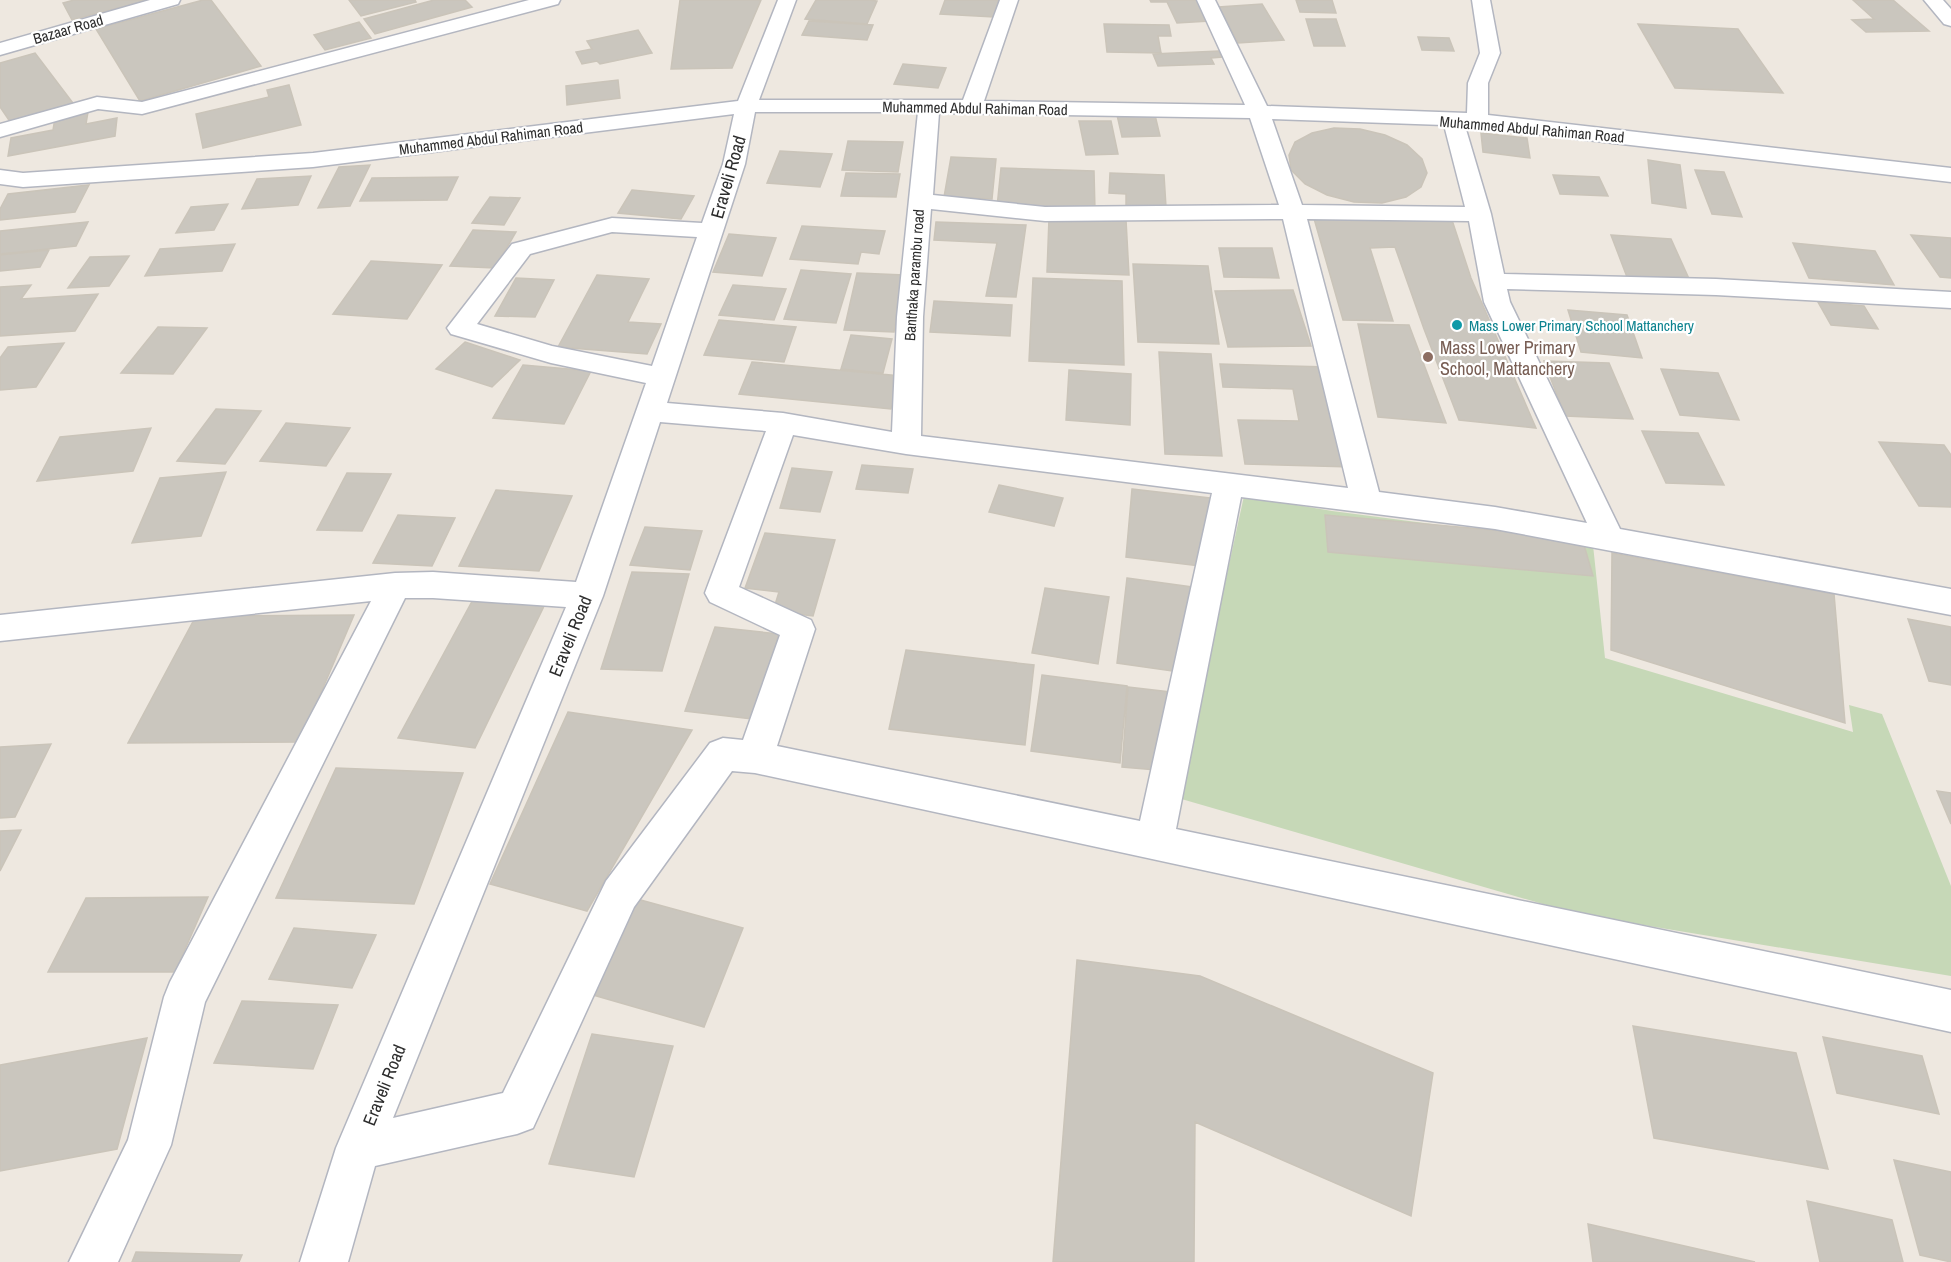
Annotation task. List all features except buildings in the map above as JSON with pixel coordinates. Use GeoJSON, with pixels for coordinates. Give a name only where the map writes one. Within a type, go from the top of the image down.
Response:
{"type":"FeatureCollection","features":[{"type":"Feature","properties":{"kind":"street","name":"Bazaar Road"},"geometry":{"type":"LineString","coordinates":[[0,49],[171,0]]}},
{"type":"Feature","properties":{"kind":"street"},"geometry":{"type":"LineString","coordinates":[[0,130],[97,104],[142,108],[551,0]]}},
{"type":"Feature","properties":{"kind":"street","name":"Eraveli Road"},"geometry":{"type":"LineString","coordinates":[[324,1262],[358,1148],[587,596],[734,164],[746,106],[787,0]]}},
{"type":"Feature","properties":{"kind":"street"},"geometry":{"type":"LineString","coordinates":[[971,108],[1009,0]]}},
{"type":"Feature","properties":{"kind":"street"},"geometry":{"type":"LineString","coordinates":[[1206,0],[1259,112],[1293,212],[1366,501]]}},
{"type":"Feature","properties":{"kind":"street"},"geometry":{"type":"LineString","coordinates":[[1481,0],[1490,53],[1465,120],[1492,281],[1497,302],[1609,538]]}},
{"type":"Feature","properties":{"kind":"street"},"geometry":{"type":"LineString","coordinates":[[1933,0],[1951,20]]}},
{"type":"Feature","properties":{"kind":"street","name":"Muhammed Abdul Rahiman Road"},"geometry":{"type":"LineString","coordinates":[[0,177],[23,180],[313,160],[746,106],[929,106],[1259,112],[1465,120],[1951,175]]}},
{"type":"Feature","properties":{"kind":"street","name":"Banthaka parambu road"},"geometry":{"type":"LineString","coordinates":[[906,444],[910,317],[918,201],[929,106]]}},
{"type":"Feature","properties":{"kind":"street"},"geometry":{"type":"LineString","coordinates":[[918,201],[1046,214],[1293,212],[1479,214]]}},
{"type":"Feature","properties":{"kind":"street"},"geometry":{"type":"LineString","coordinates":[[660,377],[550,354],[460,328],[521,249],[612,225],[712,231]]}},
{"type":"Feature","properties":{"kind":"street"},"geometry":{"type":"LineString","coordinates":[[1492,281],[1716,287],[1951,300]]}},
{"type":"Feature","properties":{"kind":"street"},"geometry":{"type":"LineString","coordinates":[[649,411],[783,423],[906,444],[1495,518],[1951,602]]}},
{"type":"Feature","properties":{"kind":"street"},"geometry":{"type":"LineString","coordinates":[[755,757],[799,629],[721,593],[783,423]]}},
{"type":"Feature","properties":{"kind":"street"},"geometry":{"type":"LineString","coordinates":[[1155,840],[1229,484]]}},
{"type":"Feature","properties":{"kind":"street"},"geometry":{"type":"LineString","coordinates":[[0,628],[395,586],[433,585],[587,596]]}},
{"type":"Feature","properties":{"kind":"street"},"geometry":{"type":"LineString","coordinates":[[93,1262],[149,1145],[185,997],[395,586]]}},
{"type":"Feature","properties":{"kind":"street"},"geometry":{"type":"LineString","coordinates":[[358,1148],[517,1112],[620,894],[723,754],[755,757],[1155,840],[1951,1011]]}},
{"type":"Feature","properties":{"kind":"green space"},"geometry":{"type":"Polygon","coordinates":[[[1244,496],[1332,511],[1593,545],[1605,658],[1853,732],[1849,705],[1882,714],[1951,886],[1951,976],[1577,914],[1178,798],[1244,496]]]}},
{"type":"Feature","properties":{"kind":"place","name":"Mass Lower Primary School Mattanchery"},"geometry":{"type":"Point","coordinates":[1457,325]}},
{"type":"Feature","properties":{"kind":"place","name":"Mass Lower Primary School, Mattanchery"},"geometry":{"type":"Point","coordinates":[1428,357]}}]}
